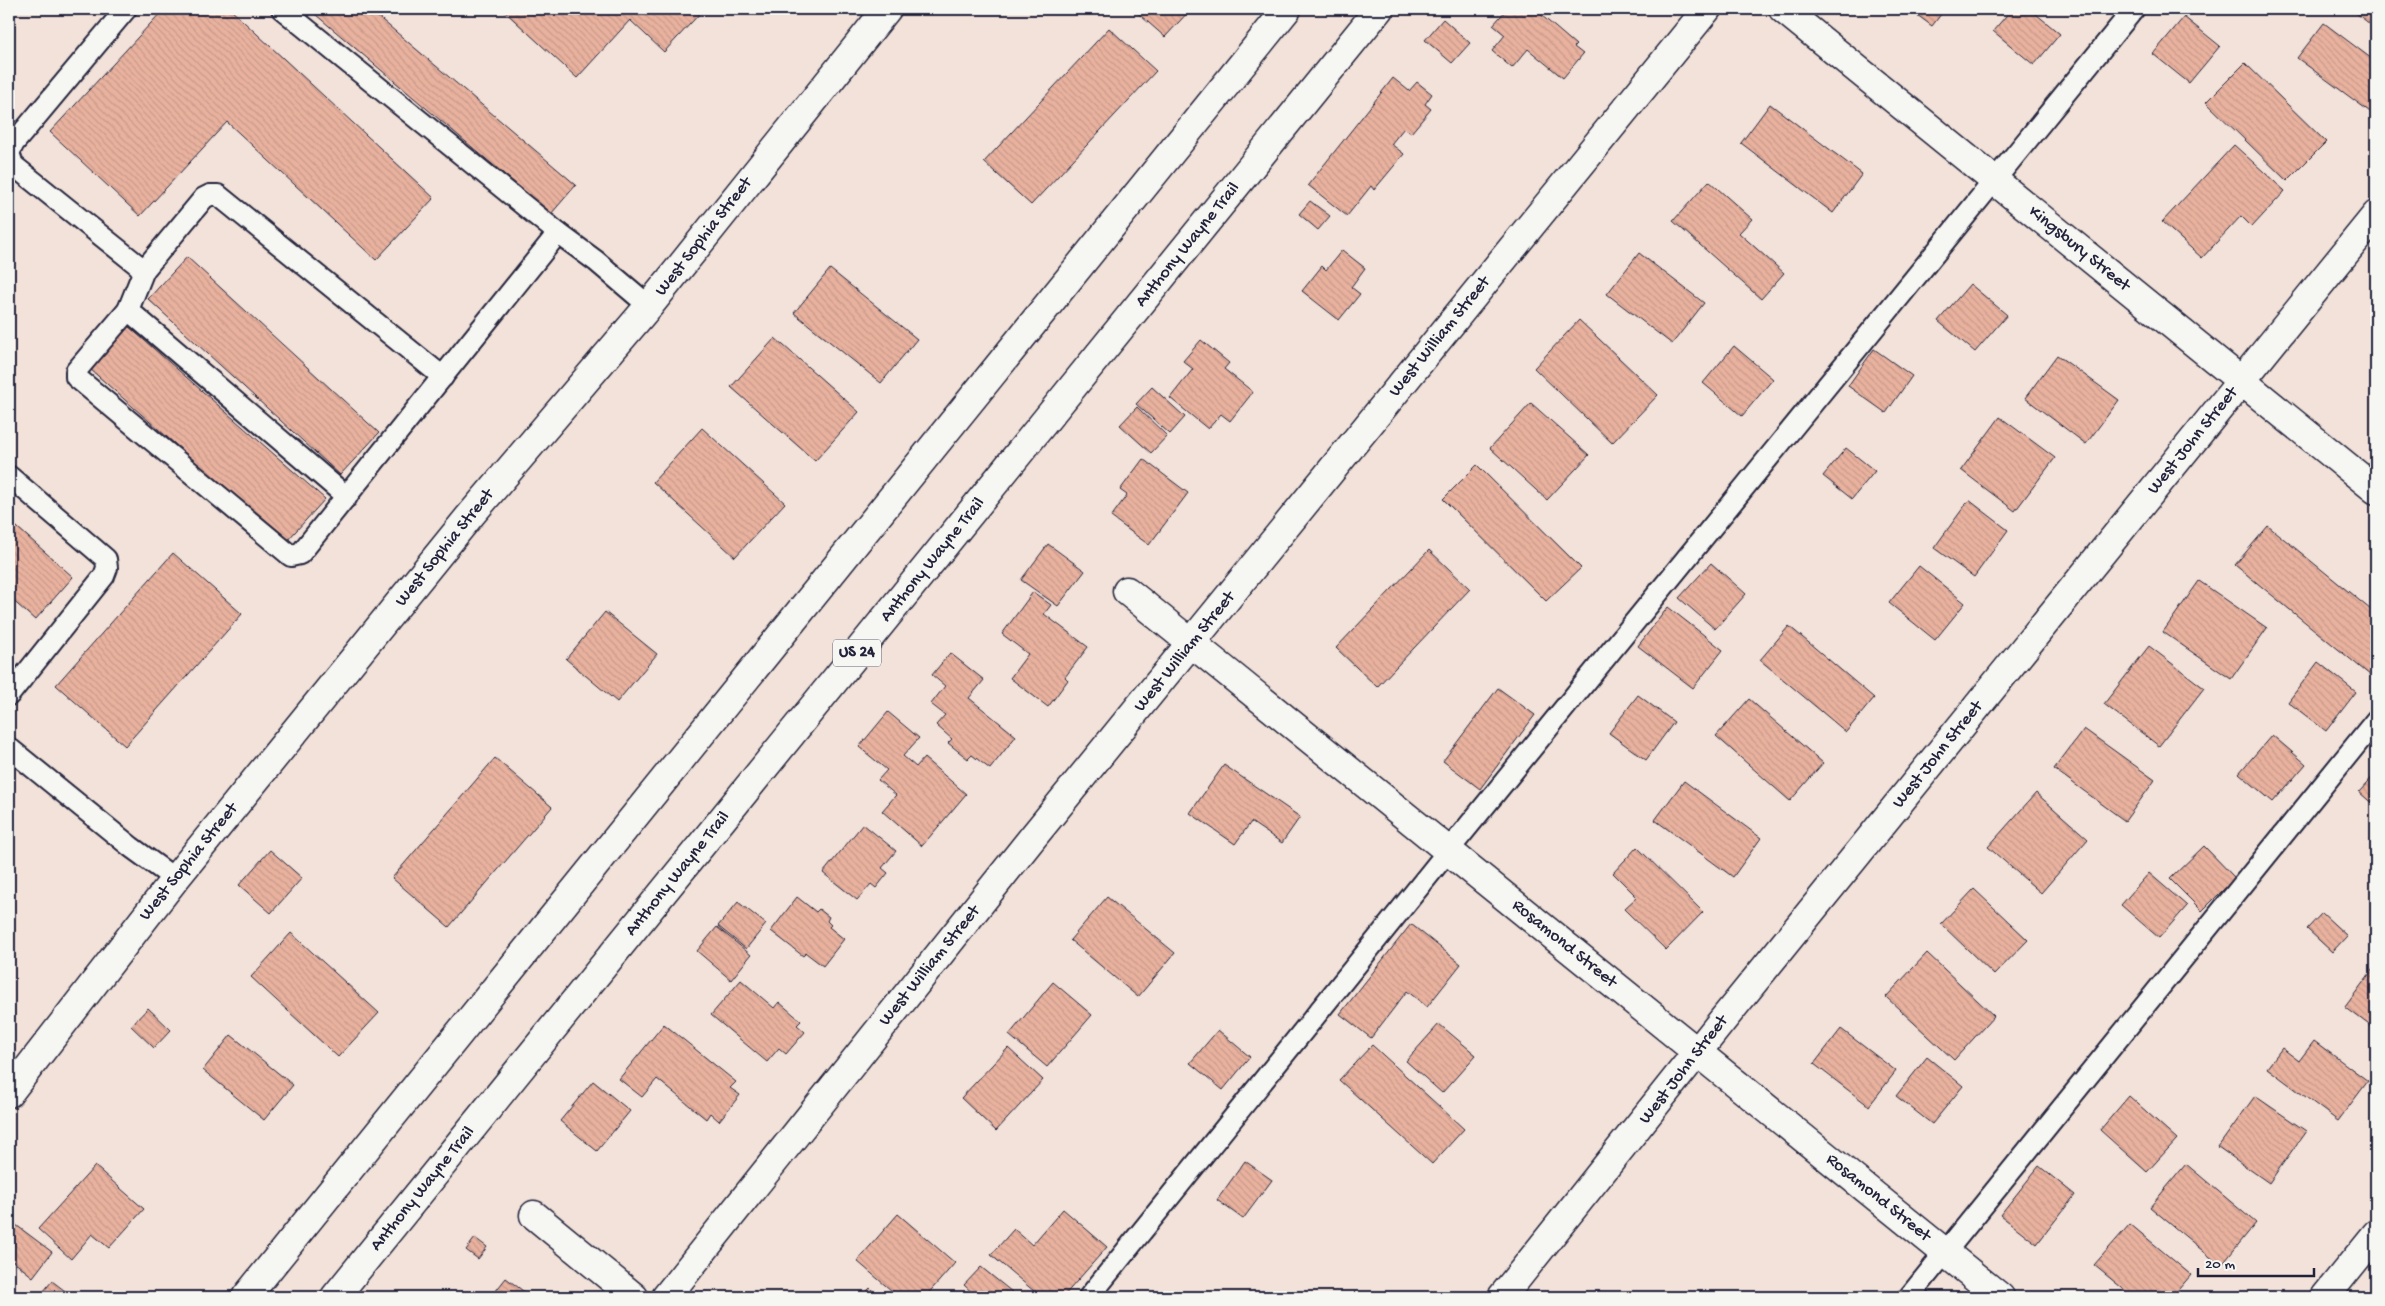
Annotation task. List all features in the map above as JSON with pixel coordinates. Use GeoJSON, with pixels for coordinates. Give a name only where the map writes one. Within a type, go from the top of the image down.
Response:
{"type":"FeatureCollection","features":[{"type":"Feature","properties":{"kind":"main road","name":"West Sophia Street"},"geometry":{"type":"LineString","coordinates":[[9,1093],[175,879],[469,517],[649,306],[887,9]]}},
{"type":"Feature","properties":{"kind":"main road"},"geometry":{"type":"LineString","coordinates":[[246,1297],[1287,9]]}},
{"type":"Feature","properties":{"kind":"main road","name":"Anthony Wayne Trail"},"geometry":{"type":"LineString","coordinates":[[335,1297],[1380,9]]}},
{"type":"Feature","properties":{"kind":"main road","name":"West William Street"},"geometry":{"type":"LineString","coordinates":[[666,1297],[1014,860],[1707,9]]}},
{"type":"Feature","properties":{"kind":"main road","name":"Kingsbury Street"},"geometry":{"type":"LineString","coordinates":[[1782,9],[2376,490]]}},
{"type":"Feature","properties":{"kind":"main road","name":"West John Street"},"geometry":{"type":"LineString","coordinates":[[1502,1297],[1698,1051],[2376,215]]}},
{"type":"Feature","properties":{"kind":"main road","name":"Rosamond Street"},"geometry":{"type":"LineString","coordinates":[[1127,591],[2000,1297]]}},
{"type":"Feature","properties":{"kind":"main road"},"geometry":{"type":"LineString","coordinates":[[534,1215],[634,1297]]}},
{"type":"Feature","properties":{"kind":"main road"},"geometry":{"type":"LineString","coordinates":[[2325,1297],[2376,1234]]}},
{"type":"Feature","properties":{"kind":"lane"},"geometry":{"type":"LineString","coordinates":[[126,9],[14,144],[9,153],[13,165],[144,270]]}},
{"type":"Feature","properties":{"kind":"lane"},"geometry":{"type":"LineString","coordinates":[[282,9],[558,233],[596,261],[649,306]]}},
{"type":"Feature","properties":{"kind":"lane"},"geometry":{"type":"LineString","coordinates":[[1089,1297],[1448,851],[2134,9]]}},
{"type":"Feature","properties":{"kind":"lane"},"geometry":{"type":"LineString","coordinates":[[443,377],[218,195],[210,195],[204,198],[144,270],[128,310],[76,371],[76,377],[290,556],[300,554],[347,497],[443,377],[558,233]]}},
{"type":"Feature","properties":{"kind":"lane"},"geometry":{"type":"LineString","coordinates":[[128,310],[347,497]]}},
{"type":"Feature","properties":{"kind":"lane"},"geometry":{"type":"LineString","coordinates":[[9,476],[106,559],[107,568],[104,576],[9,695]]}},
{"type":"Feature","properties":{"kind":"lane"},"geometry":{"type":"LineString","coordinates":[[1909,1297],[2376,720]]}},
{"type":"Feature","properties":{"kind":"lane"},"geometry":{"type":"LineString","coordinates":[[9,748],[131,847],[175,879]]}},
{"type":"Feature","properties":{"kind":"building"},"geometry":{"type":"Polygon","coordinates":[[[164,9],[230,9],[434,198],[376,260],[227,122],[140,216],[50,132],[164,9]]]}},
{"type":"Feature","properties":{"kind":"building"},"geometry":{"type":"Polygon","coordinates":[[[309,9],[369,9],[576,185],[551,214],[309,9]]]}},
{"type":"Feature","properties":{"kind":"building"},"geometry":{"type":"Polygon","coordinates":[[[502,9],[704,9],[664,52],[630,20],[577,78],[502,9]]]}},
{"type":"Feature","properties":{"kind":"building"},"geometry":{"type":"Polygon","coordinates":[[[1133,9],[1191,9],[1165,37],[1133,9]]]}},
{"type":"Feature","properties":{"kind":"building"},"geometry":{"type":"Polygon","coordinates":[[[1507,9],[1523,9],[1526,11],[1534,9],[1576,45],[1574,47],[1583,54],[1563,78],[1528,49],[1512,68],[1492,51],[1505,35],[1493,25],[1507,9]]]}},
{"type":"Feature","properties":{"kind":"building"},"geometry":{"type":"Polygon","coordinates":[[[1909,9],[1945,9],[1932,26],[1909,9]]]}},
{"type":"Feature","properties":{"kind":"building"},"geometry":{"type":"Polygon","coordinates":[[[2012,9],[2030,9],[2060,34],[2034,65],[1993,31],[2012,9]]]}},
{"type":"Feature","properties":{"kind":"building"},"geometry":{"type":"Polygon","coordinates":[[[2351,9],[2376,9],[2376,29],[2351,9]]]}},
{"type":"Feature","properties":{"kind":"building"},"geometry":{"type":"Polygon","coordinates":[[[2184,17],[2220,46],[2189,83],[2153,54],[2184,17]]]}},
{"type":"Feature","properties":{"kind":"building"},"geometry":{"type":"Polygon","coordinates":[[[1443,19],[1470,43],[1452,63],[1425,40],[1443,19]]]}},
{"type":"Feature","properties":{"kind":"building"},"geometry":{"type":"Polygon","coordinates":[[[2324,23],[2376,62],[2376,109],[2373,114],[2297,58],[2324,23]]]}},
{"type":"Feature","properties":{"kind":"building"},"geometry":{"type":"Polygon","coordinates":[[[1109,28],[1156,71],[1031,205],[984,162],[1109,28]]]}},
{"type":"Feature","properties":{"kind":"building"},"geometry":{"type":"Polygon","coordinates":[[[2245,63],[2326,142],[2287,181],[2206,102],[2245,63]]]}},
{"type":"Feature","properties":{"kind":"building"},"geometry":{"type":"Polygon","coordinates":[[[1393,78],[1409,91],[1417,82],[1432,94],[1425,104],[1431,109],[1411,133],[1404,128],[1391,144],[1404,154],[1374,190],[1371,186],[1347,216],[1308,185],[1393,78]]]}},
{"type":"Feature","properties":{"kind":"building"},"geometry":{"type":"Polygon","coordinates":[[[1770,104],[1862,174],[1833,213],[1741,143],[1770,104]]]}},
{"type":"Feature","properties":{"kind":"building"},"geometry":{"type":"Polygon","coordinates":[[[2234,145],[2285,191],[2252,227],[2241,216],[2202,258],[2162,222],[2234,145]]]}},
{"type":"Feature","properties":{"kind":"building"},"geometry":{"type":"Polygon","coordinates":[[[1709,181],[1752,219],[1739,233],[1784,273],[1761,299],[1673,221],[1709,181]]]}},
{"type":"Feature","properties":{"kind":"building"},"geometry":{"type":"Polygon","coordinates":[[[1310,201],[1330,216],[1318,230],[1299,214],[1310,201]]]}},
{"type":"Feature","properties":{"kind":"building"},"geometry":{"type":"Polygon","coordinates":[[[1342,250],[1365,268],[1351,287],[1360,294],[1339,320],[1302,291],[1322,266],[1326,270],[1342,250]]]}},
{"type":"Feature","properties":{"kind":"building"},"geometry":{"type":"Polygon","coordinates":[[[1639,253],[1704,303],[1672,344],[1607,294],[1639,253]]]}},
{"type":"Feature","properties":{"kind":"building"},"geometry":{"type":"Polygon","coordinates":[[[187,257],[379,433],[340,475],[148,299],[187,257]]]}},
{"type":"Feature","properties":{"kind":"building"},"geometry":{"type":"Polygon","coordinates":[[[830,269],[917,339],[881,383],[794,313],[830,269]]]}},
{"type":"Feature","properties":{"kind":"building"},"geometry":{"type":"Polygon","coordinates":[[[1970,284],[2007,315],[1975,352],[1938,321],[1970,284]]]}},
{"type":"Feature","properties":{"kind":"building"},"geometry":{"type":"Polygon","coordinates":[[[1579,320],[1658,395],[1612,443],[1534,368],[1579,320]]]}},
{"type":"Feature","properties":{"kind":"building"},"geometry":{"type":"Polygon","coordinates":[[[128,326],[325,499],[286,542],[90,369],[128,326]]]}},
{"type":"Feature","properties":{"kind":"building"},"geometry":{"type":"Polygon","coordinates":[[[775,338],[859,412],[815,461],[731,387],[775,338]]]}},
{"type":"Feature","properties":{"kind":"building"},"geometry":{"type":"Polygon","coordinates":[[[1201,340],[1229,363],[1224,369],[1253,392],[1230,421],[1221,414],[1208,429],[1170,398],[1193,369],[1183,361],[1201,340]]]}},
{"type":"Feature","properties":{"kind":"building"},"geometry":{"type":"Polygon","coordinates":[[[1734,346],[1773,379],[1742,416],[1703,383],[1734,346]]]}},
{"type":"Feature","properties":{"kind":"building"},"geometry":{"type":"Polygon","coordinates":[[[1874,349],[1912,376],[1886,413],[1848,386],[1874,349]]]}},
{"type":"Feature","properties":{"kind":"building"},"geometry":{"type":"Polygon","coordinates":[[[2057,355],[2119,400],[2086,444],[2025,398],[2057,355]]]}},
{"type":"Feature","properties":{"kind":"building"},"geometry":{"type":"Polygon","coordinates":[[[1152,387],[1185,417],[1170,434],[1136,404],[1152,387]]]}},
{"type":"Feature","properties":{"kind":"building"},"geometry":{"type":"Polygon","coordinates":[[[1531,403],[1589,455],[1547,500],[1490,448],[1531,403]]]}},
{"type":"Feature","properties":{"kind":"building"},"geometry":{"type":"Polygon","coordinates":[[[1137,407],[1167,436],[1151,453],[1120,425],[1137,407]]]}},
{"type":"Feature","properties":{"kind":"building"},"geometry":{"type":"Polygon","coordinates":[[[2000,417],[2055,458],[2015,511],[1961,470],[2000,417]]]}},
{"type":"Feature","properties":{"kind":"building"},"geometry":{"type":"Polygon","coordinates":[[[702,428],[785,503],[735,557],[653,482],[702,428]]]}},
{"type":"Feature","properties":{"kind":"building"},"geometry":{"type":"Polygon","coordinates":[[[1846,448],[1875,471],[1852,499],[1823,476],[1846,448]]]}},
{"type":"Feature","properties":{"kind":"building"},"geometry":{"type":"Polygon","coordinates":[[[1143,459],[1188,493],[1149,545],[1111,517],[1127,495],[1120,490],[1143,459]]]}},
{"type":"Feature","properties":{"kind":"building"},"geometry":{"type":"Polygon","coordinates":[[[1477,465],[1581,568],[1546,601],[1443,499],[1477,465]]]}},
{"type":"Feature","properties":{"kind":"building"},"geometry":{"type":"Polygon","coordinates":[[[1969,500],[2008,530],[1974,577],[1934,548],[1969,500]]]}},
{"type":"Feature","properties":{"kind":"building"},"geometry":{"type":"Polygon","coordinates":[[[9,520],[73,577],[35,620],[9,597],[9,520]]]}},
{"type":"Feature","properties":{"kind":"building"},"geometry":{"type":"Polygon","coordinates":[[[2268,526],[2376,614],[2376,680],[2235,565],[2268,526]]]}},
{"type":"Feature","properties":{"kind":"building"},"geometry":{"type":"Polygon","coordinates":[[[1048,544],[1085,571],[1058,606],[1021,580],[1048,544]]]}},
{"type":"Feature","properties":{"kind":"building"},"geometry":{"type":"Polygon","coordinates":[[[1429,550],[1470,589],[1377,687],[1336,648],[1429,550]]]}},
{"type":"Feature","properties":{"kind":"building"},"geometry":{"type":"Polygon","coordinates":[[[173,553],[242,614],[125,746],[56,685],[173,553]]]}},
{"type":"Feature","properties":{"kind":"building"},"geometry":{"type":"Polygon","coordinates":[[[1711,563],[1746,594],[1715,629],[1679,598],[1711,563]]]}},
{"type":"Feature","properties":{"kind":"building"},"geometry":{"type":"Polygon","coordinates":[[[1919,566],[1965,603],[1935,640],[1889,603],[1919,566]]]}},
{"type":"Feature","properties":{"kind":"building"},"geometry":{"type":"Polygon","coordinates":[[[2199,581],[2267,628],[2231,679],[2163,632],[2199,581]]]}},
{"type":"Feature","properties":{"kind":"building"},"geometry":{"type":"Polygon","coordinates":[[[1033,592],[1051,605],[1044,614],[1088,647],[1065,677],[1068,680],[1048,707],[1010,678],[1028,654],[1002,634],[1033,592]]]}},
{"type":"Feature","properties":{"kind":"building"},"geometry":{"type":"Polygon","coordinates":[[[1668,607],[1723,650],[1693,688],[1638,646],[1668,607]]]}},
{"type":"Feature","properties":{"kind":"building"},"geometry":{"type":"Polygon","coordinates":[[[605,612],[657,654],[617,702],[566,659],[605,612]]]}},
{"type":"Feature","properties":{"kind":"building"},"geometry":{"type":"Polygon","coordinates":[[[1789,626],[1874,698],[1846,732],[1760,660],[1789,626]]]}},
{"type":"Feature","properties":{"kind":"building"},"geometry":{"type":"Polygon","coordinates":[[[2149,646],[2204,688],[2159,746],[2104,704],[2149,646]]]}},
{"type":"Feature","properties":{"kind":"building"},"geometry":{"type":"Polygon","coordinates":[[[950,653],[984,680],[969,698],[1016,736],[990,769],[972,755],[968,759],[948,743],[952,739],[936,725],[945,715],[931,704],[945,686],[932,675],[950,653]]]}},
{"type":"Feature","properties":{"kind":"building"},"geometry":{"type":"Polygon","coordinates":[[[2318,662],[2356,692],[2326,731],[2288,702],[2318,662]]]}},
{"type":"Feature","properties":{"kind":"building"},"geometry":{"type":"Polygon","coordinates":[[[1498,688],[1535,715],[1480,789],[1443,761],[1498,688]]]}},
{"type":"Feature","properties":{"kind":"building"},"geometry":{"type":"Polygon","coordinates":[[[1638,695],[1674,722],[1646,760],[1609,733],[1638,695]]]}},
{"type":"Feature","properties":{"kind":"building"},"geometry":{"type":"Polygon","coordinates":[[[1749,699],[1823,763],[1790,801],[1716,736],[1749,699]]]}},
{"type":"Feature","properties":{"kind":"building"},"geometry":{"type":"Polygon","coordinates":[[[888,712],[919,738],[903,756],[916,767],[924,758],[966,794],[922,846],[882,811],[896,795],[878,780],[887,770],[859,747],[888,712]]]}},
{"type":"Feature","properties":{"kind":"building"},"geometry":{"type":"Polygon","coordinates":[[[2084,729],[2155,780],[2125,821],[2054,769],[2084,729]]]}},
{"type":"Feature","properties":{"kind":"building"},"geometry":{"type":"Polygon","coordinates":[[[2272,735],[2306,764],[2273,802],[2239,773],[2272,735]]]}},
{"type":"Feature","properties":{"kind":"building"},"geometry":{"type":"Polygon","coordinates":[[[495,758],[552,807],[449,927],[392,878],[495,758]]]}},
{"type":"Feature","properties":{"kind":"building"},"geometry":{"type":"Polygon","coordinates":[[[1224,765],[1300,817],[1282,843],[1251,822],[1235,844],[1190,813],[1224,765]]]}},
{"type":"Feature","properties":{"kind":"building"},"geometry":{"type":"Polygon","coordinates":[[[2376,773],[2376,807],[2359,792],[2376,773]]]}},
{"type":"Feature","properties":{"kind":"building"},"geometry":{"type":"Polygon","coordinates":[[[1684,781],[1761,838],[1733,877],[1655,820],[1684,781]]]}},
{"type":"Feature","properties":{"kind":"building"},"geometry":{"type":"Polygon","coordinates":[[[2036,793],[2088,839],[2041,893],[1988,847],[2036,793]]]}},
{"type":"Feature","properties":{"kind":"building"},"geometry":{"type":"Polygon","coordinates":[[[863,824],[896,851],[882,868],[888,873],[876,888],[871,884],[857,900],[823,873],[863,824]]]}},
{"type":"Feature","properties":{"kind":"building"},"geometry":{"type":"Polygon","coordinates":[[[2204,846],[2235,878],[2202,911],[2170,879],[2204,846]]]}},
{"type":"Feature","properties":{"kind":"building"},"geometry":{"type":"Polygon","coordinates":[[[1637,847],[1703,912],[1666,950],[1624,909],[1637,897],[1613,873],[1637,847]]]}},
{"type":"Feature","properties":{"kind":"building"},"geometry":{"type":"Polygon","coordinates":[[[270,850],[302,878],[271,913],[239,885],[270,850]]]}},
{"type":"Feature","properties":{"kind":"building"},"geometry":{"type":"Polygon","coordinates":[[[2149,873],[2187,906],[2159,938],[2121,905],[2149,873]]]}},
{"type":"Feature","properties":{"kind":"building"},"geometry":{"type":"Polygon","coordinates":[[[1974,889],[2028,940],[1994,975],[1941,924],[1974,889]]]}},
{"type":"Feature","properties":{"kind":"building"},"geometry":{"type":"Polygon","coordinates":[[[797,897],[816,912],[819,909],[829,917],[827,921],[831,925],[829,927],[844,939],[823,966],[806,953],[803,956],[771,931],[797,897]]]}},
{"type":"Feature","properties":{"kind":"building"},"geometry":{"type":"Polygon","coordinates":[[[1107,897],[1175,953],[1138,997],[1070,940],[1107,897]]]}},
{"type":"Feature","properties":{"kind":"building"},"geometry":{"type":"Polygon","coordinates":[[[738,902],[766,924],[746,949],[718,926],[738,902]]]}},
{"type":"Feature","properties":{"kind":"building"},"geometry":{"type":"Polygon","coordinates":[[[2322,913],[2347,936],[2332,952],[2307,929],[2322,913]]]}},
{"type":"Feature","properties":{"kind":"building"},"geometry":{"type":"Polygon","coordinates":[[[1411,924],[1461,964],[1427,1007],[1407,991],[1371,1038],[1340,1014],[1411,924]]]}},
{"type":"Feature","properties":{"kind":"building"},"geometry":{"type":"Polygon","coordinates":[[[717,927],[751,955],[731,980],[697,951],[717,927]]]}},
{"type":"Feature","properties":{"kind":"building"},"geometry":{"type":"Polygon","coordinates":[[[291,933],[379,1013],[338,1057],[251,977],[291,933]]]}},
{"type":"Feature","properties":{"kind":"building"},"geometry":{"type":"Polygon","coordinates":[[[1927,953],[1994,1016],[1954,1060],[1886,997],[1927,953]]]}},
{"type":"Feature","properties":{"kind":"building"},"geometry":{"type":"Polygon","coordinates":[[[2376,965],[2376,1030],[2345,1007],[2376,965]]]}},
{"type":"Feature","properties":{"kind":"building"},"geometry":{"type":"Polygon","coordinates":[[[741,980],[774,1008],[779,1002],[801,1021],[797,1025],[805,1032],[786,1054],[779,1048],[767,1062],[711,1015],[741,980]]]}},
{"type":"Feature","properties":{"kind":"building"},"geometry":{"type":"Polygon","coordinates":[[[1053,982],[1092,1015],[1047,1067],[1009,1035],[1053,982]]]}},
{"type":"Feature","properties":{"kind":"building"},"geometry":{"type":"Polygon","coordinates":[[[148,1008],[171,1030],[154,1048],[131,1026],[148,1008]]]}},
{"type":"Feature","properties":{"kind":"building"},"geometry":{"type":"Polygon","coordinates":[[[664,1024],[736,1082],[730,1088],[740,1095],[719,1121],[710,1113],[706,1119],[657,1079],[642,1097],[619,1079],[664,1024]]]}},
{"type":"Feature","properties":{"kind":"building"},"geometry":{"type":"Polygon","coordinates":[[[1439,1024],[1476,1055],[1442,1093],[1406,1061],[1439,1024]]]}},
{"type":"Feature","properties":{"kind":"building"},"geometry":{"type":"Polygon","coordinates":[[[1841,1029],[1896,1071],[1869,1106],[1814,1064],[1841,1029]]]}},
{"type":"Feature","properties":{"kind":"building"},"geometry":{"type":"Polygon","coordinates":[[[1218,1030],[1250,1057],[1223,1090],[1190,1063],[1218,1030]]]}},
{"type":"Feature","properties":{"kind":"building"},"geometry":{"type":"Polygon","coordinates":[[[231,1035],[293,1085],[264,1120],[203,1070],[231,1035]]]}},
{"type":"Feature","properties":{"kind":"building"},"geometry":{"type":"Polygon","coordinates":[[[2314,1041],[2368,1081],[2338,1121],[2267,1068],[2282,1048],[2299,1061],[2314,1041]]]}},
{"type":"Feature","properties":{"kind":"building"},"geometry":{"type":"Polygon","coordinates":[[[1372,1045],[1464,1129],[1432,1164],[1339,1080],[1372,1045]]]}},
{"type":"Feature","properties":{"kind":"building"},"geometry":{"type":"Polygon","coordinates":[[[1008,1048],[1043,1080],[996,1131],[961,1098],[1008,1048]]]}},
{"type":"Feature","properties":{"kind":"building"},"geometry":{"type":"Polygon","coordinates":[[[1927,1057],[1963,1086],[1932,1124],[1896,1096],[1927,1057]]]}},
{"type":"Feature","properties":{"kind":"building"},"geometry":{"type":"Polygon","coordinates":[[[593,1081],[630,1111],[597,1151],[560,1121],[593,1081]]]}},
{"type":"Feature","properties":{"kind":"building"},"geometry":{"type":"Polygon","coordinates":[[[2129,1096],[2177,1139],[2147,1172],[2100,1130],[2129,1096]]]}},
{"type":"Feature","properties":{"kind":"building"},"geometry":{"type":"Polygon","coordinates":[[[2255,1096],[2306,1131],[2269,1183],[2218,1147],[2255,1096]]]}},
{"type":"Feature","properties":{"kind":"building"},"geometry":{"type":"Polygon","coordinates":[[[1245,1161],[1272,1180],[1243,1219],[1217,1200],[1245,1161]]]}},
{"type":"Feature","properties":{"kind":"building"},"geometry":{"type":"Polygon","coordinates":[[[2186,1164],[2256,1223],[2221,1266],[2150,1207],[2186,1164]]]}},
{"type":"Feature","properties":{"kind":"building"},"geometry":{"type":"Polygon","coordinates":[[[95,1166],[144,1209],[109,1248],[92,1234],[71,1259],[38,1229],[95,1166]]]}},
{"type":"Feature","properties":{"kind":"building"},"geometry":{"type":"Polygon","coordinates":[[[2039,1166],[2075,1195],[2037,1244],[2000,1215],[2039,1166]]]}},
{"type":"Feature","properties":{"kind":"building"},"geometry":{"type":"Polygon","coordinates":[[[1063,1209],[1107,1247],[1063,1297],[1041,1297],[991,1255],[1014,1229],[1032,1245],[1063,1209]]]}},
{"type":"Feature","properties":{"kind":"building"},"geometry":{"type":"Polygon","coordinates":[[[898,1214],[955,1263],[925,1297],[899,1297],[857,1261],[898,1214]]]}},
{"type":"Feature","properties":{"kind":"building"},"geometry":{"type":"Polygon","coordinates":[[[2130,1224],[2191,1275],[2172,1297],[2133,1297],[2094,1265],[2130,1224]]]}},
{"type":"Feature","properties":{"kind":"building"},"geometry":{"type":"Polygon","coordinates":[[[16,1225],[52,1252],[33,1277],[9,1258],[9,1233],[16,1225]]]}},
{"type":"Feature","properties":{"kind":"building"},"geometry":{"type":"Polygon","coordinates":[[[475,1238],[487,1247],[478,1259],[466,1250],[475,1238]]]}},
{"type":"Feature","properties":{"kind":"building"},"geometry":{"type":"Polygon","coordinates":[[[981,1267],[1012,1292],[1007,1297],[977,1297],[964,1285],[981,1267]]]}},
{"type":"Feature","properties":{"kind":"building"},"geometry":{"type":"Polygon","coordinates":[[[506,1278],[531,1297],[491,1297],[506,1278]]]}},
{"type":"Feature","properties":{"kind":"building"},"geometry":{"type":"Polygon","coordinates":[[[52,1281],[73,1297],[39,1297],[52,1281]]]}},
{"type":"Feature","properties":{"kind":"building"},"geometry":{"type":"Polygon","coordinates":[[[870,1288],[879,1297],[861,1297],[870,1288]]]}}]}
